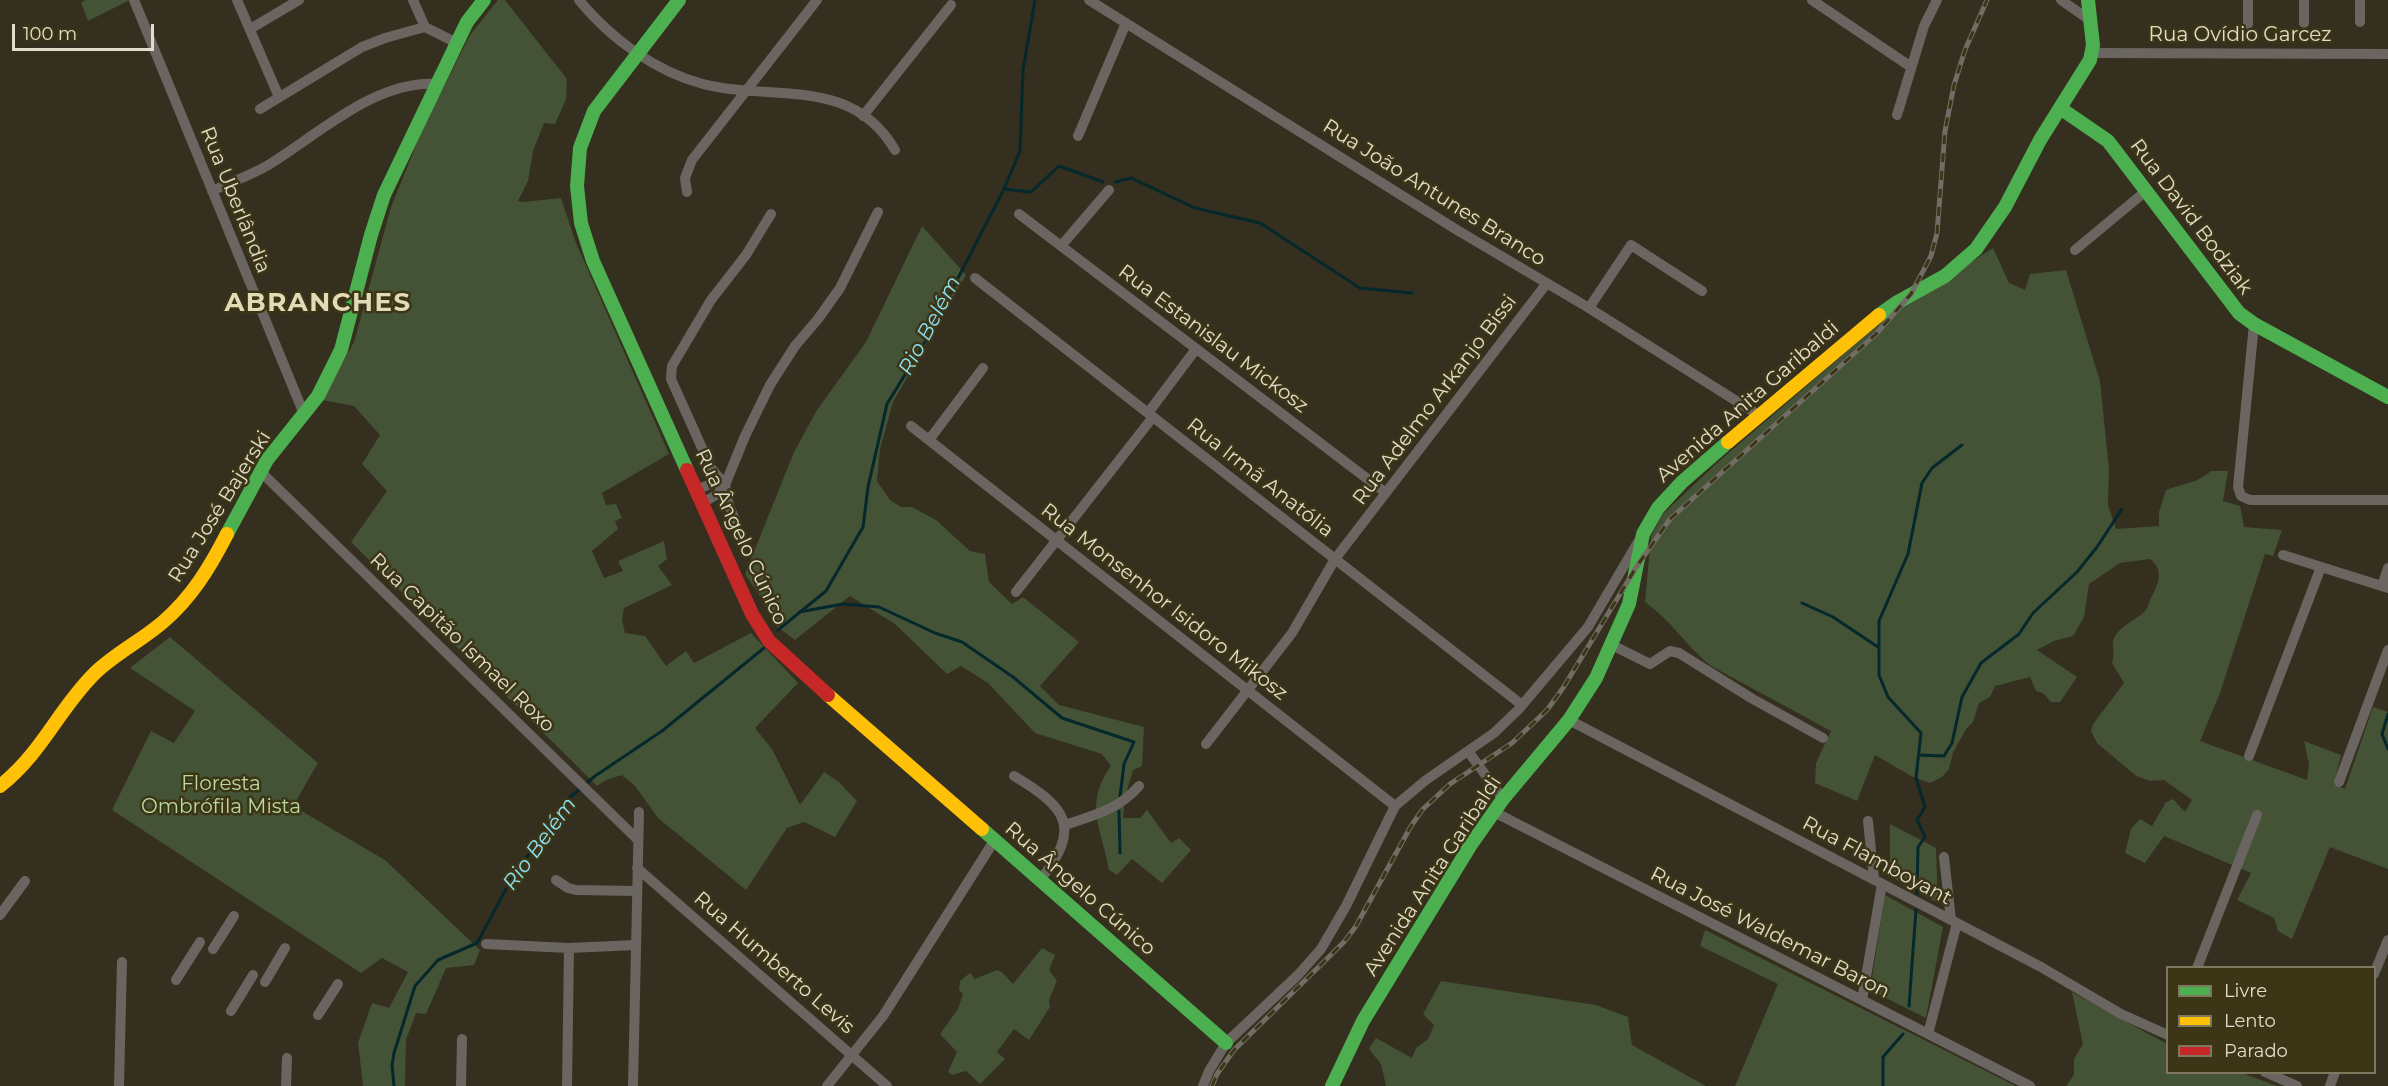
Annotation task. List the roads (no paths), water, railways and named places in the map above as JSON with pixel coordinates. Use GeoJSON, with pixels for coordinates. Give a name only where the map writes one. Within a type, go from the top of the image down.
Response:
{"type":"FeatureCollection","features":[{"type":"Feature","properties":{"kind":"main road","name":"Rua José Bajerski"},"geometry":{"type":"LineString","coordinates":[[0,786],[36,752],[90,678],[163,622],[191,594],[209,568],[261,471],[326,382],[341,350],[384,195],[457,43],[473,12],[484,0]]}},
{"type":"Feature","properties":{"kind":"main road","name":"Rua Ângelo Cúnico"},"geometry":{"type":"LineString","coordinates":[[679,0],[603,97],[585,128],[576,168],[580,220],[593,261],[752,614],[769,641],[1226,1043]]}},
{"type":"Feature","properties":{"kind":"main road","name":"Avenida Anita Garibaldi"},"geometry":{"type":"LineString","coordinates":[[1332,1086],[1349,1048],[1374,1003],[1494,812],[1569,720],[1591,685],[1612,645],[1629,604],[1643,534],[1667,496],[1883,312],[1945,276],[1965,260],[1986,237],[2006,207],[2040,140],[2082,76],[2093,52],[2088,0]]}},
{"type":"Feature","properties":{"kind":"main road","name":"Rua David Bodziak"},"geometry":{"type":"LineString","coordinates":[[2060,108],[2108,141],[2232,307],[2254,324],[2388,397]]}},
{"type":"Feature","properties":{"kind":"street","name":"Rua Uberlândia"},"geometry":{"type":"LineString","coordinates":[[134,0],[304,414]]}},
{"type":"Feature","properties":{"kind":"street"},"geometry":{"type":"LineString","coordinates":[[237,0],[279,97]]}},
{"type":"Feature","properties":{"kind":"street"},"geometry":{"type":"LineString","coordinates":[[250,29],[299,0]]}},
{"type":"Feature","properties":{"kind":"street"},"geometry":{"type":"LineString","coordinates":[[413,0],[430,30],[457,43]]}},
{"type":"Feature","properties":{"kind":"street"},"geometry":{"type":"LineString","coordinates":[[579,0],[606,27],[638,52],[688,79],[719,88],[803,93],[836,102],[863,116],[883,133],[895,150]]}},
{"type":"Feature","properties":{"kind":"street"},"geometry":{"type":"LineString","coordinates":[[687,192],[685,178],[692,160],[817,0]]}},
{"type":"Feature","properties":{"kind":"street","name":"Rua João Antunes Branco"},"geometry":{"type":"LineString","coordinates":[[1089,0],[1760,416]]}},
{"type":"Feature","properties":{"kind":"street"},"geometry":{"type":"LineString","coordinates":[[1812,0],[1911,67]]}},
{"type":"Feature","properties":{"kind":"street"},"geometry":{"type":"LineString","coordinates":[[1897,115],[1924,26],[1937,0]]}},
{"type":"Feature","properties":{"kind":"street"},"geometry":{"type":"LineString","coordinates":[[2061,0],[2091,21]]}},
{"type":"Feature","properties":{"kind":"street"},"geometry":{"type":"LineString","coordinates":[[2248,0],[2248,24]]}},
{"type":"Feature","properties":{"kind":"street"},"geometry":{"type":"LineString","coordinates":[[2304,0],[2304,23]]}},
{"type":"Feature","properties":{"kind":"street"},"geometry":{"type":"LineString","coordinates":[[2360,0],[2360,22]]}},
{"type":"Feature","properties":{"kind":"street"},"geometry":{"type":"LineString","coordinates":[[863,116],[951,5]]}},
{"type":"Feature","properties":{"kind":"street"},"geometry":{"type":"LineString","coordinates":[[1078,136],[1126,23]]}},
{"type":"Feature","properties":{"kind":"street"},"geometry":{"type":"LineString","coordinates":[[260,109],[362,47],[385,38],[430,30]]}},
{"type":"Feature","properties":{"kind":"street","name":"Rua Ovídio Garcez"},"geometry":{"type":"LineString","coordinates":[[2093,52],[2388,54]]}},
{"type":"Feature","properties":{"kind":"street"},"geometry":{"type":"LineString","coordinates":[[212,191],[269,164],[377,96],[408,85],[438,84]]}},
{"type":"Feature","properties":{"kind":"street"},"geometry":{"type":"LineString","coordinates":[[1061,246],[1109,190]]}},
{"type":"Feature","properties":{"kind":"street"},"geometry":{"type":"LineString","coordinates":[[2075,250],[2146,191]]}},
{"type":"Feature","properties":{"kind":"street"},"geometry":{"type":"LineString","coordinates":[[702,503],[718,494],[725,485],[745,436],[770,386],[795,346],[840,288],[878,212]]}},
{"type":"Feature","properties":{"kind":"street"},"geometry":{"type":"LineString","coordinates":[[737,524],[729,506],[725,485],[711,468],[670,374],[672,366],[697,322],[720,287],[746,255],[771,214]]}},
{"type":"Feature","properties":{"kind":"street","name":"Rua Estanislau Mickosz"},"geometry":{"type":"LineString","coordinates":[[1019,214],[1386,494]]}},
{"type":"Feature","properties":{"kind":"street"},"geometry":{"type":"LineString","coordinates":[[1589,308],[1631,244],[1702,291]]}},
{"type":"Feature","properties":{"kind":"street","name":"Rua Irmã Anatólia"},"geometry":{"type":"LineString","coordinates":[[975,278],[1522,705]]}},
{"type":"Feature","properties":{"kind":"street","name":"Rua Adelmo Arkanjo Bissi"},"geometry":{"type":"LineString","coordinates":[[1206,744],[1298,624],[1335,560],[1547,283]]}},
{"type":"Feature","properties":{"kind":"street"},"geometry":{"type":"LineString","coordinates":[[2254,324],[2238,487],[2241,496],[2250,500],[2388,500]]}},
{"type":"Feature","properties":{"kind":"street"},"geometry":{"type":"LineString","coordinates":[[1016,592],[1150,415],[1196,349]]}},
{"type":"Feature","properties":{"kind":"street"},"geometry":{"type":"LineString","coordinates":[[929,440],[983,368]]}},
{"type":"Feature","properties":{"kind":"street","name":"Rua Monsenhor Isidoro Mikosz"},"geometry":{"type":"LineString","coordinates":[[911,426],[1395,806]]}},
{"type":"Feature","properties":{"kind":"street","name":"Rua Capitão Ismael Roxo"},"geometry":{"type":"LineString","coordinates":[[261,471],[638,840]]}},
{"type":"Feature","properties":{"kind":"street"},"geometry":{"type":"LineString","coordinates":[[696,489],[713,483],[725,485]]}},
{"type":"Feature","properties":{"kind":"street"},"geometry":{"type":"LineString","coordinates":[[1203,1086],[1226,1043],[1298,975],[1321,949],[1346,906],[1395,806],[1413,790],[1503,725],[1522,705],[1588,627],[1643,534]]}},
{"type":"Feature","properties":{"kind":"street"},"geometry":{"type":"LineString","coordinates":[[2283,555],[2385,587],[2388,568]]}},
{"type":"Feature","properties":{"kind":"street"},"geometry":{"type":"LineString","coordinates":[[2249,756],[2321,567]]}},
{"type":"Feature","properties":{"kind":"street"},"geometry":{"type":"LineString","coordinates":[[1612,645],[1650,664],[1670,651],[1679,653],[1751,698],[1823,738]]}},
{"type":"Feature","properties":{"kind":"street"},"geometry":{"type":"LineString","coordinates":[[2339,782],[2388,650]]}},
{"type":"Feature","properties":{"kind":"street","name":"Rua Flamboyant"},"geometry":{"type":"LineString","coordinates":[[1569,720],[2047,970],[2121,1014],[2166,1034]]}},
{"type":"Feature","properties":{"kind":"street"},"geometry":{"type":"LineString","coordinates":[[1468,751],[1503,799]]}},
{"type":"Feature","properties":{"kind":"street"},"geometry":{"type":"LineString","coordinates":[[1014,776],[1047,796],[1061,814],[1065,825],[1061,846],[1053,863],[1040,880]]}},
{"type":"Feature","properties":{"kind":"street"},"geometry":{"type":"LineString","coordinates":[[1065,825],[1116,807],[1127,800],[1139,786]]}},
{"type":"Feature","properties":{"kind":"street"},"geometry":{"type":"LineString","coordinates":[[633,1086],[639,812]]}},
{"type":"Feature","properties":{"kind":"street","name":"Rua José Waldemar Baron"},"geometry":{"type":"LineString","coordinates":[[1494,812],[2030,1086]]}},
{"type":"Feature","properties":{"kind":"street"},"geometry":{"type":"LineString","coordinates":[[2198,966],[2257,815]]}},
{"type":"Feature","properties":{"kind":"street"},"geometry":{"type":"LineString","coordinates":[[1862,1000],[1878,882],[1868,821]]}},
{"type":"Feature","properties":{"kind":"street"},"geometry":{"type":"LineString","coordinates":[[827,1086],[883,1016],[994,841]]}},
{"type":"Feature","properties":{"kind":"street"},"geometry":{"type":"LineString","coordinates":[[1928,1034],[1954,921],[1944,857]]}},
{"type":"Feature","properties":{"kind":"street","name":"Rua Humberto Levis"},"geometry":{"type":"LineString","coordinates":[[637,868],[887,1086]]}},
{"type":"Feature","properties":{"kind":"street"},"geometry":{"type":"LineString","coordinates":[[556,880],[576,890],[637,891]]}},
{"type":"Feature","properties":{"kind":"street"},"geometry":{"type":"LineString","coordinates":[[0,915],[25,881]]}},
{"type":"Feature","properties":{"kind":"street"},"geometry":{"type":"LineString","coordinates":[[213,949],[234,916]]}},
{"type":"Feature","properties":{"kind":"street"},"geometry":{"type":"LineString","coordinates":[[2376,969],[2388,940]]}},
{"type":"Feature","properties":{"kind":"street"},"geometry":{"type":"LineString","coordinates":[[177,980],[200,942]]}},
{"type":"Feature","properties":{"kind":"street"},"geometry":{"type":"LineString","coordinates":[[486,944],[569,948],[636,945]]}},
{"type":"Feature","properties":{"kind":"street"},"geometry":{"type":"LineString","coordinates":[[265,982],[285,948]]}},
{"type":"Feature","properties":{"kind":"street"},"geometry":{"type":"LineString","coordinates":[[567,1086],[569,948]]}},
{"type":"Feature","properties":{"kind":"street"},"geometry":{"type":"LineString","coordinates":[[119,1086],[122,962]]}},
{"type":"Feature","properties":{"kind":"street"},"geometry":{"type":"LineString","coordinates":[[231,1011],[253,975]]}},
{"type":"Feature","properties":{"kind":"street"},"geometry":{"type":"LineString","coordinates":[[318,1015],[338,984]]}},
{"type":"Feature","properties":{"kind":"street"},"geometry":{"type":"LineString","coordinates":[[461,1086],[462,1039]]}},
{"type":"Feature","properties":{"kind":"street"},"geometry":{"type":"LineString","coordinates":[[286,1086],[287,1058]]}},
{"type":"Feature","properties":{"kind":"street"},"geometry":{"type":"LineString","coordinates":[[2270,1074],[2297,1086]]}},
{"type":"Feature","properties":{"kind":"waterway","name":"Rio Belém"},"geometry":{"type":"LineString","coordinates":[[778,630],[826,591],[863,527],[868,487],[887,404],[925,342],[1004,189],[1020,151],[1023,70],[1035,0]]}},
{"type":"Feature","properties":{"kind":"waterway"},"geometry":{"type":"LineString","coordinates":[[1004,189],[1031,192],[1059,166],[1103,182]]}},
{"type":"Feature","properties":{"kind":"waterway"},"geometry":{"type":"LineString","coordinates":[[1115,182],[1131,178],[1195,208],[1260,223],[1360,288],[1412,293]]}},
{"type":"Feature","properties":{"kind":"waterway"},"geometry":{"type":"LineString","coordinates":[[1917,894],[1918,847],[1925,837],[1917,820],[1925,807],[1916,778],[1921,733],[1888,697],[1879,675],[1879,621],[1908,554],[1922,483],[1932,468],[1962,445]]}},
{"type":"Feature","properties":{"kind":"waterway"},"geometry":{"type":"LineString","coordinates":[[1919,755],[1944,756],[1952,743],[1962,697],[1981,663],[2019,634],[2033,613],[2077,572],[2122,509]]}},
{"type":"Feature","properties":{"kind":"waterway"},"geometry":{"type":"LineString","coordinates":[[1802,603],[1833,617],[1878,647]]}},
{"type":"Feature","properties":{"kind":"waterway"},"geometry":{"type":"LineString","coordinates":[[799,612],[843,604],[879,607],[935,633],[962,642],[1013,677],[1062,718],[1134,742],[1124,764],[1120,797]]}},
{"type":"Feature","properties":{"kind":"waterway","name":"Rio Belém"},"geometry":{"type":"LineString","coordinates":[[394,1086],[392,1065],[394,1053],[415,986],[438,960],[477,943],[512,878],[568,799],[595,776],[662,731],[764,648]]}},
{"type":"Feature","properties":{"kind":"waterway"},"geometry":{"type":"LineString","coordinates":[[2388,714],[2382,734],[2388,749]]}},
{"type":"Feature","properties":{"kind":"waterway"},"geometry":{"type":"LineString","coordinates":[[1119,811],[1120,853]]}},
{"type":"Feature","properties":{"kind":"waterway"},"geometry":{"type":"LineString","coordinates":[[1909,1006],[1916,910]]}},
{"type":"Feature","properties":{"kind":"waterway"},"geometry":{"type":"LineString","coordinates":[[1883,1086],[1883,1057],[1903,1034]]}},
{"type":"Feature","properties":{"kind":"railway"},"geometry":{"type":"LineString","coordinates":[[1212,1086],[1217,1074],[1234,1050],[1344,942],[1356,926],[1411,826],[1423,809],[1450,784],[1512,743],[1547,710],[1563,688],[1637,566],[1670,519],[1876,334],[1911,294],[1931,256],[1937,233],[1945,131],[1954,85],[1965,50],[1987,0]]}},
{"type":"Feature","properties":{"kind":"district","name":"ABRANCHES"},"geometry":{"type":"Point","coordinates":[318,303]}},
{"type":"Feature","properties":{"kind":"park label","name":"Floresta Ombrófila Mista"},"geometry":{"type":"Point","coordinates":[221,796]}}]}
